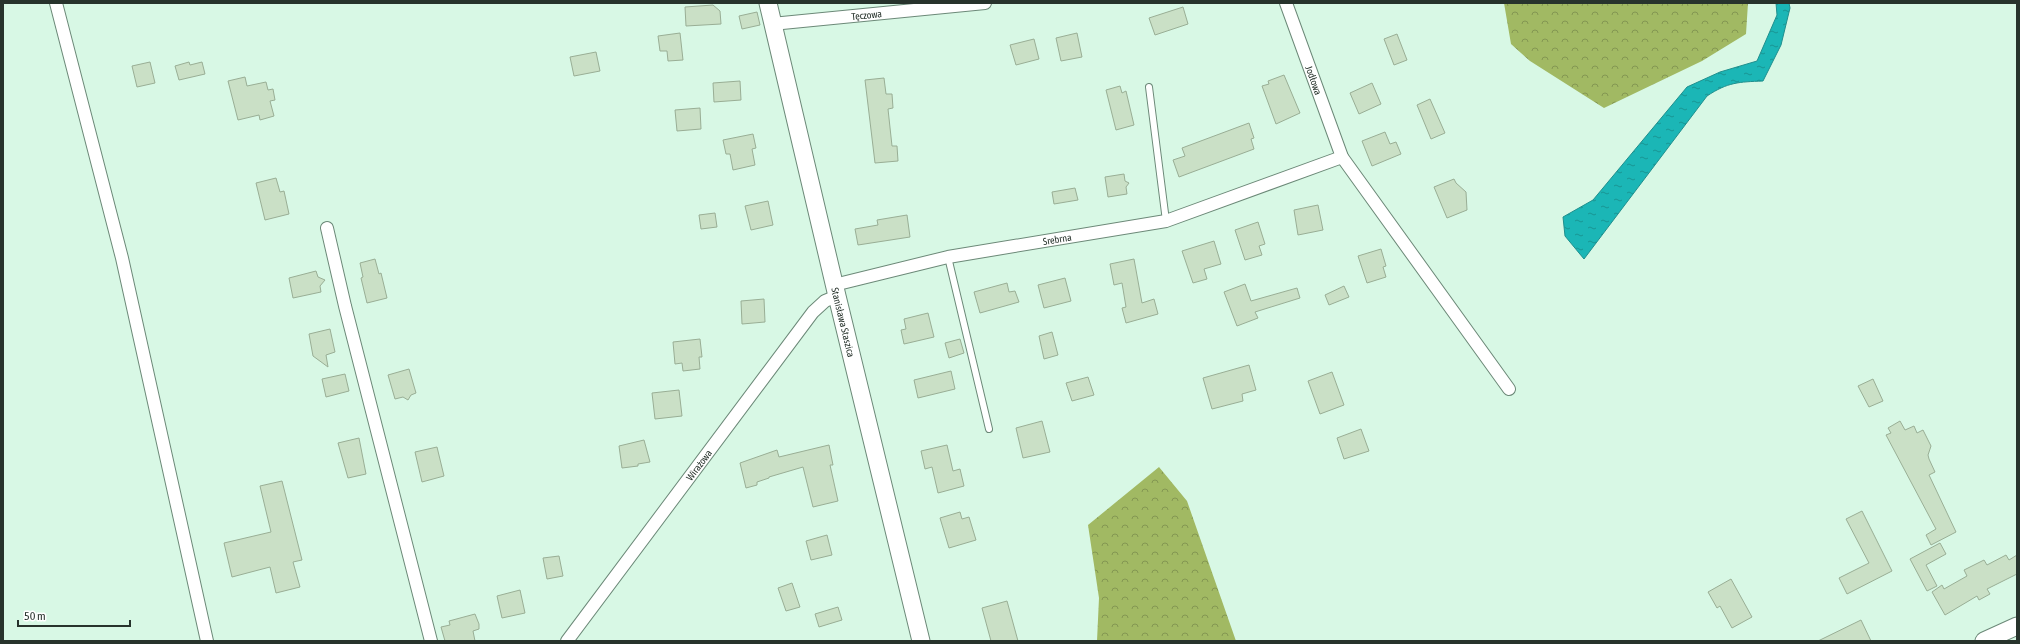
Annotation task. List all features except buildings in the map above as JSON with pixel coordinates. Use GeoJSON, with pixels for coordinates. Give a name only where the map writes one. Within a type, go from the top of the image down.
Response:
{"type":"FeatureCollection","features":[{"type":"Feature","properties":{"kind":"street"},"geometry":{"type":"LineString","coordinates":[[56,3],[122,258],[206,641]]}},
{"type":"Feature","properties":{"kind":"street","name":"Stanisława Staszica"},"geometry":{"type":"LineString","coordinates":[[768,3],[835,291],[921,641]]}},
{"type":"Feature","properties":{"kind":"street","name":"Tęczowa"},"geometry":{"type":"LineString","coordinates":[[772,24],[985,3]]}},
{"type":"Feature","properties":{"kind":"street","name":"Jodłowa"},"geometry":{"type":"LineString","coordinates":[[1286,3],[1342,157],[1509,389]]}},
{"type":"Feature","properties":{"kind":"street","name":"Srebrna"},"geometry":{"type":"LineString","coordinates":[[835,291],[948,257],[1166,221],[1342,157]]}},
{"type":"Feature","properties":{"kind":"street"},"geometry":{"type":"LineString","coordinates":[[327,228],[347,314],[431,641]]}},
{"type":"Feature","properties":{"kind":"street","name":"Wirażowa"},"geometry":{"type":"LineString","coordinates":[[566,641],[813,312],[826,302],[835,291]]}},
{"type":"Feature","properties":{"kind":"street"},"geometry":{"type":"LineString","coordinates":[[1986,640],[2017,626]]}},
{"type":"Feature","properties":{"kind":"lane"},"geometry":{"type":"LineString","coordinates":[[1149,87],[1166,221]]}},
{"type":"Feature","properties":{"kind":"lane"},"geometry":{"type":"LineString","coordinates":[[948,257],[989,429]]}},
{"type":"Feature","properties":{"kind":"green space"},"geometry":{"type":"Polygon","coordinates":[[[1504,3],[1748,3],[1746,34],[1702,61],[1604,108],[1530,61],[1511,44],[1504,3]]]}},
{"type":"Feature","properties":{"kind":"green space"},"geometry":{"type":"Polygon","coordinates":[[[1159,467],[1187,501],[1236,641],[1097,641],[1099,598],[1088,525],[1159,467]]]}},
{"type":"Feature","properties":{"kind":"water"},"geometry":{"type":"Polygon","coordinates":[[[1776,3],[1789,3],[1790,8],[1781,45],[1763,81],[1728,85],[1707,96],[1584,259],[1565,236],[1563,217],[1593,200],[1687,87],[1720,72],[1757,61],[1777,15],[1776,3]]]}}]}
